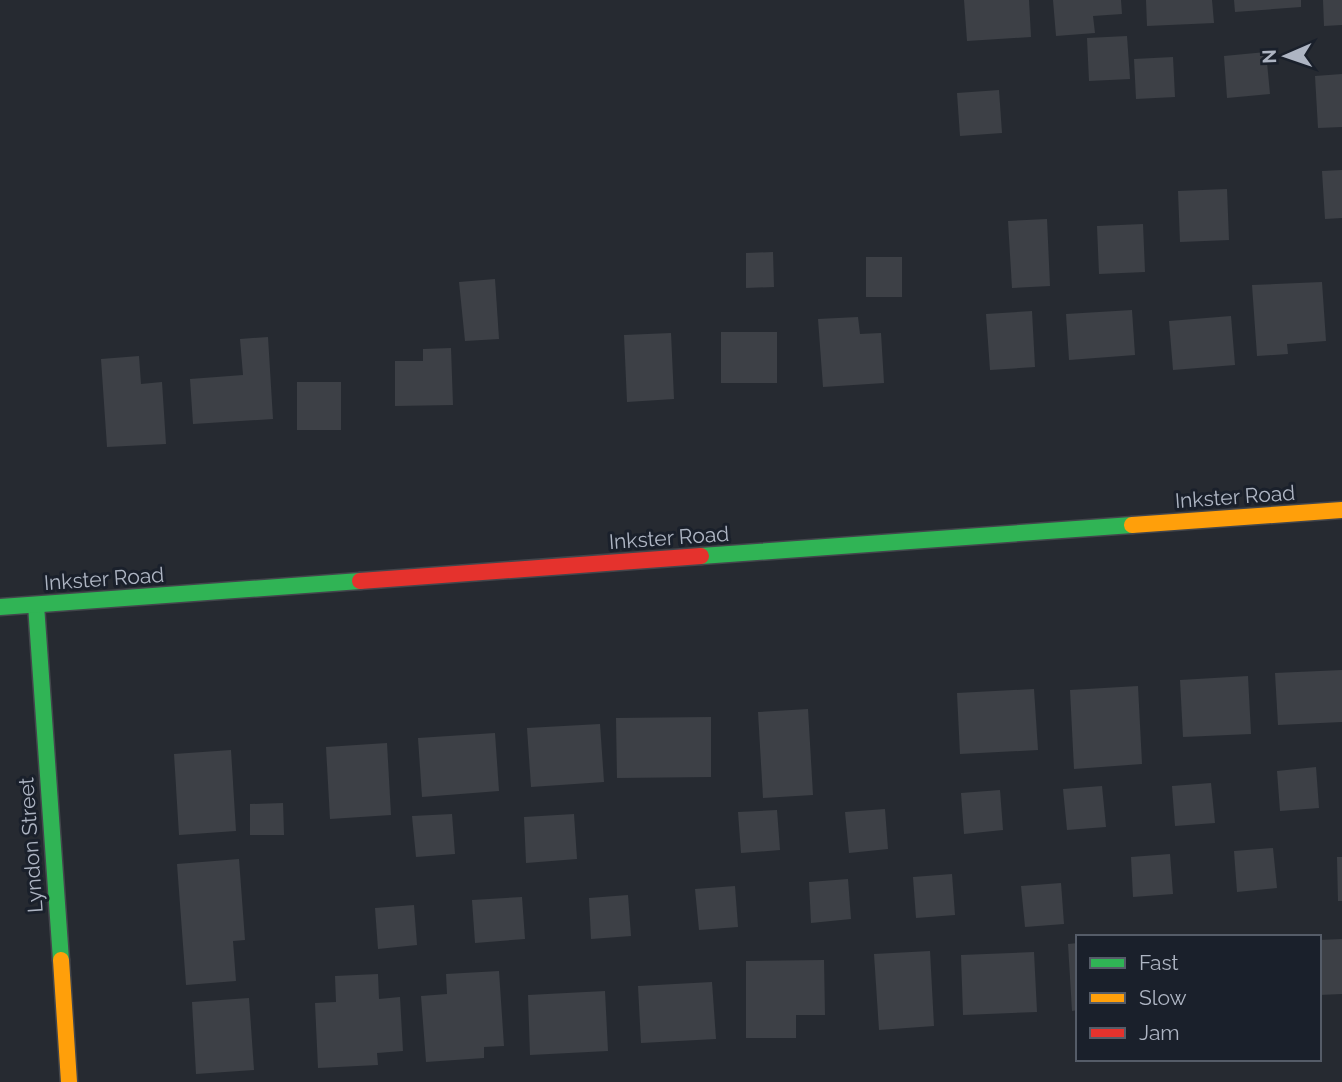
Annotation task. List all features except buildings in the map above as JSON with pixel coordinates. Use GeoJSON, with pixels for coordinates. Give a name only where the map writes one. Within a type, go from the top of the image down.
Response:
{"type":"FeatureCollection","features":[{"type":"Feature","properties":{"kind":"main road","name":"Inkster Road"},"geometry":{"type":"LineString","coordinates":[[0,607],[1342,510]]}},
{"type":"Feature","properties":{"kind":"main road","name":"Lyndon Street"},"geometry":{"type":"LineString","coordinates":[[36,605],[69,1082]]}},
{"type":"Feature","properties":{"kind":"traffic: fast"},"geometry":{"type":"LineString","coordinates":[[701,556],[1132,525]]}},
{"type":"Feature","properties":{"kind":"traffic: fast"},"geometry":{"type":"LineString","coordinates":[[0,607],[360,581]]}},
{"type":"Feature","properties":{"kind":"traffic: fast"},"geometry":{"type":"LineString","coordinates":[[36,605],[61,960]]}},
{"type":"Feature","properties":{"kind":"traffic: slow"},"geometry":{"type":"LineString","coordinates":[[1132,525],[1342,510]]}},
{"type":"Feature","properties":{"kind":"traffic: slow"},"geometry":{"type":"LineString","coordinates":[[61,960],[69,1082]]}},
{"type":"Feature","properties":{"kind":"traffic: jam"},"geometry":{"type":"LineString","coordinates":[[360,581],[701,556]]}}]}
